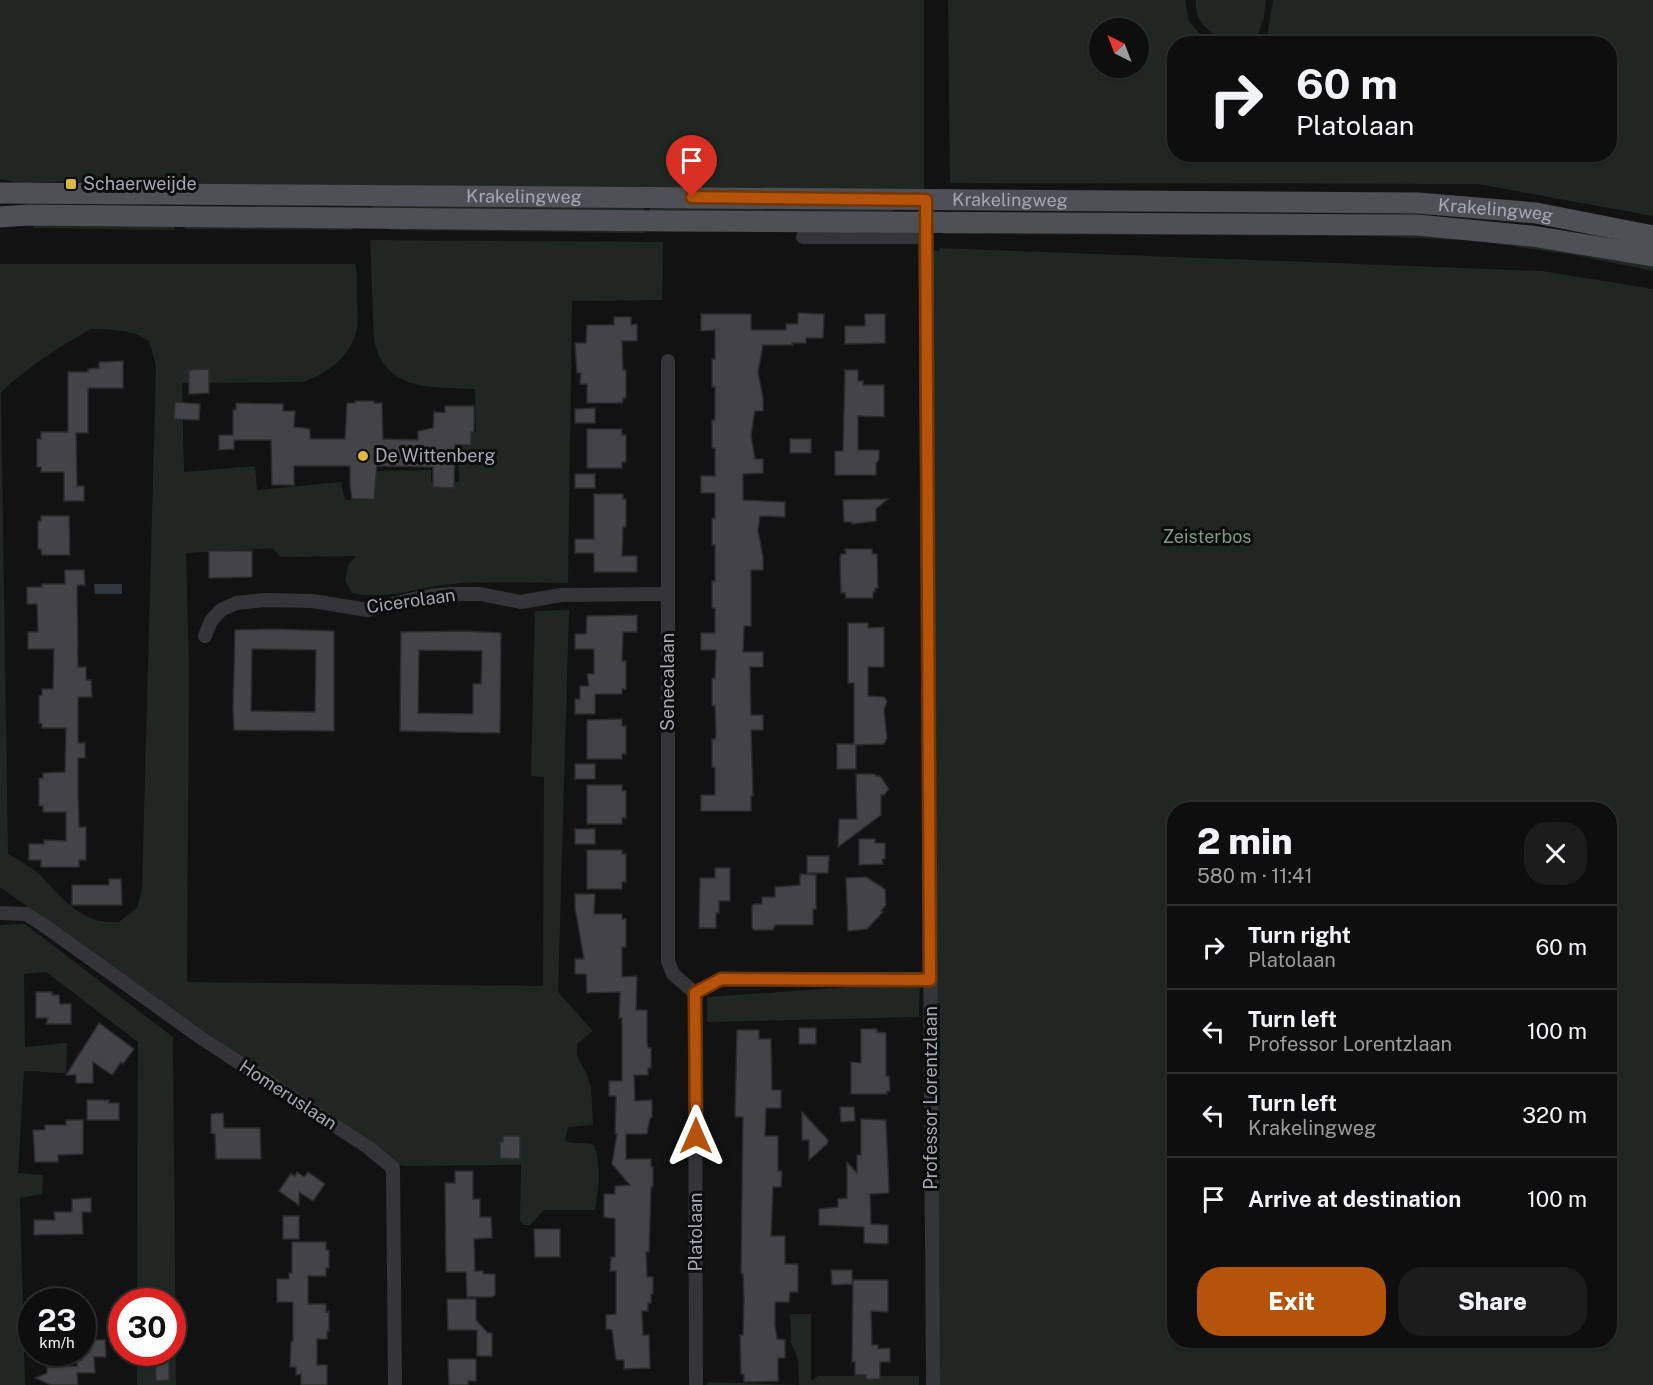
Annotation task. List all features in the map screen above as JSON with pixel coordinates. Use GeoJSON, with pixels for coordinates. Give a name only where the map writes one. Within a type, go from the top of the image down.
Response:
{"type":"FeatureCollection","features":[{"type":"Feature","properties":{"kind":"main road","name":"Krakelingweg"},"geometry":{"type":"LineString","coordinates":[[0,193],[1418,202],[1536,213],[1653,236]]}},
{"type":"Feature","properties":{"kind":"main road","name":"Krakelingweg"},"geometry":{"type":"LineString","coordinates":[[0,217],[28,215],[662,221],[925,229],[1417,225],[1532,236],[1653,256]]}},
{"type":"Feature","properties":{"kind":"street"},"geometry":{"type":"LineString","coordinates":[[363,194],[364,218]]}},
{"type":"Feature","properties":{"kind":"street","name":"Professor Lorentzlaan"},"geometry":{"type":"LineString","coordinates":[[926,200],[933,1385]]}},
{"type":"Feature","properties":{"kind":"street","name":"Krakelingweg"},"geometry":{"type":"LineString","coordinates":[[802,237],[925,229]]}},
{"type":"Feature","properties":{"kind":"street","name":"Senecalaan"},"geometry":{"type":"LineString","coordinates":[[668,361],[668,961],[673,974],[695,993]]}},
{"type":"Feature","properties":{"kind":"street","name":"Cicerolaan"},"geometry":{"type":"LineString","coordinates":[[205,636],[211,621],[221,610],[236,603],[265,600],[312,601],[368,610],[422,597],[450,594],[480,594],[521,602],[561,594],[668,594]]}},
{"type":"Feature","properties":{"kind":"street","name":"Homeruslaan"},"geometry":{"type":"LineString","coordinates":[[0,914],[26,914],[42,924],[200,1036],[369,1148],[393,1168],[395,1385]]}},
{"type":"Feature","properties":{"kind":"street"},"geometry":{"type":"LineString","coordinates":[[695,993],[721,979],[930,980]]}},
{"type":"Feature","properties":{"kind":"street","name":"Platolaan"},"geometry":{"type":"LineString","coordinates":[[695,993],[696,1385]]}},
{"type":"Feature","properties":{"kind":"green space"},"geometry":{"type":"Polygon","coordinates":[[[0,0],[924,0],[924,192],[80,187],[76,181],[21,183],[0,179],[0,0]]]}},
{"type":"Feature","properties":{"kind":"green space"},"geometry":{"type":"Polygon","coordinates":[[[948,0],[1185,0],[1189,21],[1201,36],[1167,36],[1167,162],[1617,162],[1617,36],[1267,36],[1273,0],[1653,0],[1653,216],[1478,184],[950,183],[948,0]]]}},
{"type":"Feature","properties":{"kind":"green space"},"geometry":{"type":"Polygon","coordinates":[[[1196,0],[1266,0],[1264,17],[1258,36],[1218,36],[1202,23],[1196,8],[1196,0]]]}},
{"type":"Feature","properties":{"kind":"green space"},"geometry":{"type":"Polygon","coordinates":[[[376,200],[644,202],[644,214],[372,208],[376,200]]]}},
{"type":"Feature","properties":{"kind":"green space"},"geometry":{"type":"Polygon","coordinates":[[[650,202],[893,207],[892,216],[650,215],[650,202]]]}},
{"type":"Feature","properties":{"kind":"green space"},"geometry":{"type":"Polygon","coordinates":[[[173,221],[175,230],[34,228],[33,222],[173,221]]]}},
{"type":"Feature","properties":{"kind":"green space"},"geometry":{"type":"Polygon","coordinates":[[[183,221],[344,222],[354,230],[185,229],[183,221]]]}},
{"type":"Feature","properties":{"kind":"green space"},"geometry":{"type":"Polygon","coordinates":[[[392,222],[644,224],[644,233],[391,230],[392,222]]]}},
{"type":"Feature","properties":{"kind":"green space"},"geometry":{"type":"Polygon","coordinates":[[[946,228],[1478,234],[1653,263],[1653,271],[1580,256],[1478,241],[1374,236],[941,234],[946,228]]]}},
{"type":"Feature","properties":{"kind":"green space"},"geometry":{"type":"Polygon","coordinates":[[[370,240],[663,242],[662,300],[572,301],[568,583],[466,583],[390,594],[365,595],[352,593],[345,580],[348,565],[356,556],[281,557],[272,548],[186,553],[189,668],[187,982],[543,986],[544,777],[531,776],[535,611],[569,610],[558,992],[593,1031],[577,1044],[577,1056],[591,1087],[593,1125],[568,1127],[565,1140],[594,1145],[598,1161],[598,1185],[595,1210],[544,1210],[530,1225],[524,1225],[520,1221],[521,1165],[407,1166],[393,1164],[0,887],[0,264],[355,264],[358,318],[356,333],[346,353],[326,371],[303,382],[182,383],[184,472],[255,466],[257,490],[341,482],[345,500],[374,499],[374,471],[431,470],[431,482],[459,482],[458,433],[476,432],[475,389],[427,386],[399,378],[388,369],[380,357],[374,340],[370,240]],[[91,329],[56,350],[1,392],[8,854],[36,872],[79,912],[98,921],[119,922],[137,908],[142,890],[156,365],[149,341],[142,337],[128,332],[91,329]]]}},
{"type":"Feature","properties":{"kind":"green space","name":"Zeisterbos"},"geometry":{"type":"Polygon","coordinates":[[[940,248],[1542,271],[1653,289],[1653,1385],[935,1385],[932,250],[939,251],[940,248]]]}},
{"type":"Feature","properties":{"kind":"green space"},"geometry":{"type":"Polygon","coordinates":[[[25,924],[173,1037],[175,1288],[137,1288],[138,1042],[46,972],[24,974],[25,1047],[67,1043],[66,1073],[24,1071],[18,1173],[43,1175],[42,1194],[20,1198],[22,1288],[18,1288],[18,1366],[24,1366],[25,1385],[0,1385],[0,925],[25,924]]]}},
{"type":"Feature","properties":{"kind":"green space"},"geometry":{"type":"Polygon","coordinates":[[[920,982],[919,1017],[707,1022],[707,997],[920,982]]]}},
{"type":"Feature","properties":{"kind":"green space"},"geometry":{"type":"Polygon","coordinates":[[[790,1314],[811,1314],[811,1381],[818,1376],[919,1376],[919,1385],[799,1385],[798,1359],[791,1343],[790,1314]]]}},
{"type":"Feature","properties":{"kind":"green space"},"geometry":{"type":"Polygon","coordinates":[[[137,1366],[176,1366],[176,1385],[137,1385],[137,1366]]]}},
{"type":"Feature","properties":{"kind":"green space"},"geometry":{"type":"Polygon","coordinates":[[[708,1382],[799,1385],[707,1385],[708,1382]]]}},
{"type":"Feature","properties":{"kind":"shaded area"},"geometry":{"type":"Polygon","coordinates":[[[94,584],[122,584],[122,594],[95,594],[94,584]]]}},
{"type":"Feature","properties":{"kind":"building"},"geometry":{"type":"Polygon","coordinates":[[[798,313],[824,314],[823,338],[806,338],[806,343],[792,343],[793,345],[763,345],[758,372],[763,411],[755,411],[751,435],[755,459],[763,459],[763,473],[743,474],[743,500],[785,502],[785,517],[760,516],[758,531],[763,570],[751,570],[751,626],[744,626],[743,652],[763,652],[763,667],[750,667],[751,715],[763,715],[763,730],[751,730],[753,796],[751,796],[751,811],[701,811],[701,795],[715,795],[712,739],[715,739],[716,734],[715,706],[712,706],[712,678],[715,678],[716,650],[701,650],[701,633],[715,633],[715,608],[712,608],[715,545],[712,545],[712,518],[715,518],[715,493],[701,493],[701,476],[715,476],[712,420],[715,420],[715,387],[712,387],[712,359],[715,359],[715,330],[701,331],[701,314],[751,314],[751,330],[786,330],[786,324],[798,324],[798,313]]]}},
{"type":"Feature","properties":{"kind":"building"},"geometry":{"type":"Polygon","coordinates":[[[865,314],[885,314],[885,343],[845,344],[845,326],[865,326],[865,314]]]}},
{"type":"Feature","properties":{"kind":"building"},"geometry":{"type":"Polygon","coordinates":[[[614,317],[631,317],[631,325],[637,324],[637,341],[622,341],[623,370],[626,370],[626,398],[623,398],[622,403],[587,403],[587,384],[580,384],[581,373],[577,373],[575,343],[586,343],[587,325],[614,325],[614,317]]]}},
{"type":"Feature","properties":{"kind":"building"},"geometry":{"type":"Polygon","coordinates":[[[123,361],[123,388],[88,388],[88,433],[76,433],[77,486],[84,486],[84,501],[64,501],[64,472],[41,472],[41,467],[37,467],[37,439],[41,439],[41,432],[68,432],[68,372],[88,372],[88,369],[99,368],[99,362],[123,361]]]}},
{"type":"Feature","properties":{"kind":"building"},"geometry":{"type":"Polygon","coordinates":[[[209,369],[209,393],[189,394],[189,370],[209,369]]]}},
{"type":"Feature","properties":{"kind":"building"},"geometry":{"type":"Polygon","coordinates":[[[845,370],[858,370],[858,381],[863,381],[863,385],[884,385],[884,417],[858,416],[858,450],[879,450],[876,475],[835,475],[835,451],[843,451],[845,370]]]}},
{"type":"Feature","properties":{"kind":"building","name":"De Wittenberg"},"geometry":{"type":"Polygon","coordinates":[[[355,401],[382,403],[383,439],[418,440],[418,431],[433,428],[434,412],[445,413],[445,406],[474,406],[474,432],[471,432],[471,445],[455,445],[454,488],[433,487],[433,467],[377,466],[374,499],[352,499],[350,466],[294,466],[294,485],[272,485],[271,440],[234,440],[234,449],[219,450],[219,435],[233,435],[233,410],[236,410],[236,403],[283,404],[283,411],[295,411],[294,427],[310,429],[310,439],[345,439],[347,403],[355,403],[355,401]]]}},
{"type":"Feature","properties":{"kind":"building"},"geometry":{"type":"Polygon","coordinates":[[[175,402],[200,404],[199,420],[174,419],[175,402]]]}},
{"type":"Feature","properties":{"kind":"building"},"geometry":{"type":"Polygon","coordinates":[[[595,408],[595,423],[575,423],[575,409],[595,408]]]}},
{"type":"Feature","properties":{"kind":"building"},"geometry":{"type":"Polygon","coordinates":[[[587,429],[622,429],[622,435],[626,435],[626,462],[622,462],[622,468],[587,468],[587,429]]]}},
{"type":"Feature","properties":{"kind":"building"},"geometry":{"type":"Polygon","coordinates":[[[790,439],[811,439],[811,453],[790,453],[790,439]]]}},
{"type":"Feature","properties":{"kind":"building"},"geometry":{"type":"Polygon","coordinates":[[[575,474],[595,474],[595,488],[575,488],[575,474]]]}},
{"type":"Feature","properties":{"kind":"building"},"geometry":{"type":"Polygon","coordinates":[[[594,494],[623,494],[623,499],[626,499],[626,527],[623,527],[622,556],[637,556],[637,572],[594,572],[594,553],[575,553],[575,539],[594,539],[594,494]]]}},
{"type":"Feature","properties":{"kind":"building"},"geometry":{"type":"Polygon","coordinates":[[[888,499],[876,509],[876,521],[852,524],[852,522],[844,522],[843,500],[888,499]]]}},
{"type":"Feature","properties":{"kind":"building"},"geometry":{"type":"Polygon","coordinates":[[[41,516],[69,516],[70,555],[42,555],[41,549],[38,549],[38,521],[41,521],[41,516]]]}},
{"type":"Feature","properties":{"kind":"building"},"geometry":{"type":"Polygon","coordinates":[[[845,549],[872,549],[872,554],[877,554],[878,588],[875,588],[873,592],[873,598],[846,598],[845,593],[841,593],[840,557],[841,554],[846,554],[845,549]]]}},
{"type":"Feature","properties":{"kind":"building"},"geometry":{"type":"Polygon","coordinates":[[[209,551],[252,551],[252,577],[209,578],[209,551]]]}},
{"type":"Feature","properties":{"kind":"building"},"geometry":{"type":"Polygon","coordinates":[[[65,570],[84,570],[85,585],[78,585],[77,588],[78,667],[86,667],[86,680],[91,680],[92,697],[78,697],[78,743],[85,743],[85,758],[78,758],[78,792],[79,827],[86,827],[86,860],[79,860],[79,867],[41,867],[41,860],[29,860],[29,844],[44,844],[44,840],[66,841],[66,812],[43,812],[43,806],[39,806],[39,778],[43,778],[43,773],[65,772],[66,728],[42,728],[42,724],[39,723],[39,696],[42,695],[42,689],[53,689],[54,649],[28,649],[28,632],[38,632],[37,604],[27,604],[27,587],[42,587],[42,584],[65,584],[65,570]]]}},
{"type":"Feature","properties":{"kind":"building"},"geometry":{"type":"Polygon","coordinates":[[[637,615],[637,632],[623,632],[622,661],[626,661],[626,689],[622,689],[622,694],[595,694],[595,714],[575,714],[575,699],[580,699],[580,686],[589,686],[587,674],[594,674],[594,649],[575,649],[575,634],[586,634],[587,616],[637,615]]]}},
{"type":"Feature","properties":{"kind":"building"},"geometry":{"type":"Polygon","coordinates":[[[848,623],[868,623],[868,628],[884,627],[884,667],[868,667],[868,696],[884,697],[887,701],[884,710],[887,739],[884,744],[856,745],[856,769],[837,769],[837,744],[854,744],[854,683],[848,683],[848,623]]]}},
{"type":"Feature","properties":{"kind":"building"},"geometry":{"type":"Polygon","coordinates":[[[235,630],[334,631],[334,731],[234,730],[235,630]],[[252,649],[251,711],[315,712],[316,650],[252,649]]]}},
{"type":"Feature","properties":{"kind":"building"},"geometry":{"type":"Polygon","coordinates":[[[401,632],[501,633],[500,733],[400,731],[401,632]],[[419,650],[418,713],[473,714],[473,684],[481,684],[482,651],[419,650]]]}},
{"type":"Feature","properties":{"kind":"building"},"geometry":{"type":"Polygon","coordinates":[[[622,719],[622,726],[626,726],[626,754],[622,754],[622,759],[587,759],[587,720],[622,719]]]}},
{"type":"Feature","properties":{"kind":"building"},"geometry":{"type":"Polygon","coordinates":[[[575,764],[595,764],[595,779],[575,779],[575,764]]]}},
{"type":"Feature","properties":{"kind":"building"},"geometry":{"type":"Polygon","coordinates":[[[856,774],[880,776],[889,789],[881,795],[881,815],[838,847],[839,819],[857,819],[856,774]]]}},
{"type":"Feature","properties":{"kind":"building"},"geometry":{"type":"Polygon","coordinates":[[[587,785],[622,785],[622,791],[626,791],[626,818],[622,818],[622,824],[587,824],[587,785]]]}},
{"type":"Feature","properties":{"kind":"building"},"geometry":{"type":"Polygon","coordinates":[[[575,829],[595,829],[595,844],[575,844],[575,829]]]}},
{"type":"Feature","properties":{"kind":"building"},"geometry":{"type":"Polygon","coordinates":[[[859,839],[875,839],[875,843],[885,843],[883,864],[859,865],[859,839]]]}},
{"type":"Feature","properties":{"kind":"building"},"geometry":{"type":"Polygon","coordinates":[[[587,850],[622,850],[622,854],[626,854],[626,882],[622,882],[622,889],[587,889],[587,850]]]}},
{"type":"Feature","properties":{"kind":"building"},"geometry":{"type":"Polygon","coordinates":[[[807,856],[829,856],[828,873],[807,873],[807,856]]]}},
{"type":"Feature","properties":{"kind":"building"},"geometry":{"type":"Polygon","coordinates":[[[715,868],[730,868],[730,901],[719,901],[716,928],[699,928],[700,878],[715,878],[715,868]]]}},
{"type":"Feature","properties":{"kind":"building"},"geometry":{"type":"Polygon","coordinates":[[[800,874],[816,875],[816,909],[813,909],[813,925],[775,925],[773,930],[754,930],[752,928],[752,906],[762,904],[762,897],[775,897],[775,887],[800,885],[800,874]]]}},
{"type":"Feature","properties":{"kind":"building"},"geometry":{"type":"Polygon","coordinates":[[[866,877],[885,889],[886,905],[881,911],[883,912],[867,929],[848,931],[846,878],[866,877]]]}},
{"type":"Feature","properties":{"kind":"building"},"geometry":{"type":"Polygon","coordinates":[[[109,879],[121,879],[122,905],[72,905],[72,885],[109,885],[109,879]]]}},
{"type":"Feature","properties":{"kind":"building"},"geometry":{"type":"Polygon","coordinates":[[[575,894],[595,894],[594,914],[622,914],[622,919],[626,919],[626,947],[622,947],[622,977],[637,976],[636,1010],[647,1010],[647,1041],[648,1048],[651,1048],[651,1068],[648,1068],[648,1075],[634,1075],[635,1101],[652,1100],[652,1117],[647,1134],[626,1134],[626,1159],[651,1159],[651,1167],[653,1167],[649,1252],[646,1252],[647,1277],[653,1277],[653,1294],[651,1294],[651,1303],[648,1303],[648,1311],[642,1311],[643,1335],[649,1335],[650,1368],[624,1369],[624,1360],[616,1360],[612,1330],[606,1329],[606,1315],[616,1314],[616,1271],[610,1271],[611,1257],[615,1257],[615,1219],[604,1217],[604,1194],[615,1194],[615,1186],[630,1185],[612,1164],[617,1134],[615,1134],[616,1096],[609,1096],[609,1081],[622,1081],[622,1018],[619,1018],[620,992],[587,993],[586,974],[575,974],[575,959],[584,959],[575,908],[575,894]]]}},
{"type":"Feature","properties":{"kind":"building"},"geometry":{"type":"Polygon","coordinates":[[[36,992],[52,992],[52,995],[59,995],[60,1004],[71,1004],[71,1024],[46,1024],[48,1018],[36,1018],[36,992]]]}},
{"type":"Feature","properties":{"kind":"building"},"geometry":{"type":"Polygon","coordinates":[[[99,1023],[134,1049],[112,1075],[93,1062],[93,1083],[76,1083],[76,1075],[66,1075],[99,1023]]]}},
{"type":"Feature","properties":{"kind":"building"},"geometry":{"type":"Polygon","coordinates":[[[799,1028],[816,1028],[816,1044],[799,1044],[799,1028]]]}},
{"type":"Feature","properties":{"kind":"building"},"geometry":{"type":"Polygon","coordinates":[[[861,1029],[877,1029],[877,1032],[886,1033],[886,1076],[889,1076],[890,1091],[887,1091],[887,1094],[851,1094],[851,1062],[861,1063],[861,1029]]]}},
{"type":"Feature","properties":{"kind":"building"},"geometry":{"type":"Polygon","coordinates":[[[737,1030],[759,1030],[759,1039],[771,1039],[772,1090],[781,1090],[781,1108],[766,1108],[765,1136],[778,1136],[778,1171],[782,1171],[781,1187],[773,1187],[771,1236],[785,1236],[785,1264],[798,1264],[798,1292],[790,1292],[789,1302],[775,1302],[777,1339],[785,1340],[785,1358],[778,1358],[778,1381],[744,1382],[744,1374],[741,1374],[740,1335],[743,1335],[744,1299],[743,1274],[741,1274],[743,1117],[735,1117],[737,1030]]]}},
{"type":"Feature","properties":{"kind":"building"},"geometry":{"type":"Polygon","coordinates":[[[87,1100],[109,1100],[109,1103],[119,1103],[119,1120],[87,1120],[87,1100]]]}},
{"type":"Feature","properties":{"kind":"building"},"geometry":{"type":"Polygon","coordinates":[[[840,1107],[854,1107],[855,1121],[841,1122],[840,1107]]]}},
{"type":"Feature","properties":{"kind":"building"},"geometry":{"type":"Polygon","coordinates":[[[802,1112],[828,1140],[827,1144],[809,1160],[809,1140],[802,1140],[802,1112]]]}},
{"type":"Feature","properties":{"kind":"building"},"geometry":{"type":"Polygon","coordinates":[[[223,1113],[224,1128],[260,1128],[261,1159],[216,1159],[215,1134],[211,1133],[211,1114],[223,1113]]]}},
{"type":"Feature","properties":{"kind":"building"},"geometry":{"type":"Polygon","coordinates":[[[861,1119],[886,1120],[889,1191],[888,1193],[870,1194],[871,1224],[888,1225],[888,1244],[864,1243],[864,1227],[819,1225],[819,1209],[838,1207],[838,1199],[847,1198],[847,1162],[857,1173],[857,1155],[861,1155],[861,1119]]]}},
{"type":"Feature","properties":{"kind":"building"},"geometry":{"type":"Polygon","coordinates":[[[66,1120],[83,1120],[83,1154],[58,1155],[58,1162],[35,1162],[33,1130],[45,1130],[45,1125],[66,1125],[66,1120]]]}},
{"type":"Feature","properties":{"kind":"building"},"geometry":{"type":"Polygon","coordinates":[[[503,1136],[520,1136],[520,1159],[500,1158],[500,1142],[503,1142],[503,1136]]]}},
{"type":"Feature","properties":{"kind":"building"},"geometry":{"type":"Polygon","coordinates":[[[455,1171],[473,1171],[473,1199],[480,1199],[480,1217],[491,1217],[492,1238],[474,1239],[475,1271],[495,1274],[495,1295],[492,1297],[467,1297],[466,1272],[446,1272],[445,1183],[455,1183],[455,1171]]]}},
{"type":"Feature","properties":{"kind":"building"},"geometry":{"type":"Polygon","coordinates":[[[297,1172],[304,1177],[308,1172],[325,1184],[313,1201],[299,1192],[299,1205],[279,1191],[291,1173],[295,1176],[297,1172]]]}},
{"type":"Feature","properties":{"kind":"building"},"geometry":{"type":"Polygon","coordinates":[[[91,1198],[91,1212],[82,1212],[83,1234],[34,1235],[34,1220],[55,1220],[54,1212],[72,1212],[72,1199],[91,1198]]]}},
{"type":"Feature","properties":{"kind":"building"},"geometry":{"type":"Polygon","coordinates":[[[283,1216],[299,1216],[299,1239],[283,1239],[283,1216]]]}},
{"type":"Feature","properties":{"kind":"building"},"geometry":{"type":"Polygon","coordinates":[[[534,1229],[560,1229],[560,1257],[535,1257],[534,1229]]]}},
{"type":"Feature","properties":{"kind":"building"},"geometry":{"type":"Polygon","coordinates":[[[292,1242],[326,1242],[326,1250],[329,1250],[329,1268],[326,1268],[326,1276],[308,1276],[308,1304],[326,1304],[326,1312],[329,1311],[327,1339],[317,1339],[317,1365],[327,1365],[327,1385],[301,1385],[301,1374],[296,1375],[296,1367],[290,1367],[293,1302],[277,1302],[277,1279],[289,1279],[289,1273],[292,1273],[292,1242]]]}},
{"type":"Feature","properties":{"kind":"building"},"geometry":{"type":"Polygon","coordinates":[[[831,1270],[852,1270],[852,1284],[832,1285],[831,1270]]]}},
{"type":"Feature","properties":{"kind":"building"},"geometry":{"type":"Polygon","coordinates":[[[853,1280],[888,1280],[888,1312],[871,1311],[872,1345],[878,1345],[878,1349],[890,1348],[890,1362],[880,1362],[880,1379],[866,1379],[866,1375],[855,1375],[855,1362],[852,1362],[853,1280]]]}},
{"type":"Feature","properties":{"kind":"building"},"geometry":{"type":"Polygon","coordinates":[[[447,1299],[476,1299],[476,1320],[488,1333],[492,1333],[492,1356],[477,1356],[477,1330],[448,1330],[447,1299]]]}},
{"type":"Feature","properties":{"kind":"building"},"geometry":{"type":"Polygon","coordinates":[[[96,1340],[105,1340],[106,1357],[96,1357],[96,1340]]]}},
{"type":"Feature","properties":{"kind":"building"},"geometry":{"type":"Polygon","coordinates":[[[448,1359],[476,1359],[476,1381],[468,1381],[468,1385],[449,1385],[448,1359]]]}},
{"type":"Feature","properties":{"kind":"building"},"geometry":{"type":"Polygon","coordinates":[[[95,1366],[95,1373],[77,1373],[78,1385],[51,1385],[35,1378],[47,1373],[47,1367],[95,1366]]]}},
{"type":"Feature","properties":{"kind":"building"},"geometry":{"type":"Polygon","coordinates":[[[155,1366],[169,1366],[169,1380],[156,1381],[155,1366]]]}},
{"type":"Feature","properties":{"kind":"place","name":"Schaerweijde"},"geometry":{"type":"Point","coordinates":[71,184]}},
{"type":"Feature","properties":{"kind":"place","name":"De Wittenberg"},"geometry":{"type":"Point","coordinates":[363,456]}},
{"type":"Feature","properties":{"kind":"route"},"geometry":{"type":"LineString","coordinates":[[692,197],[926,200],[930,835],[930,980],[721,979],[695,993],[696,1136]]}}]}
